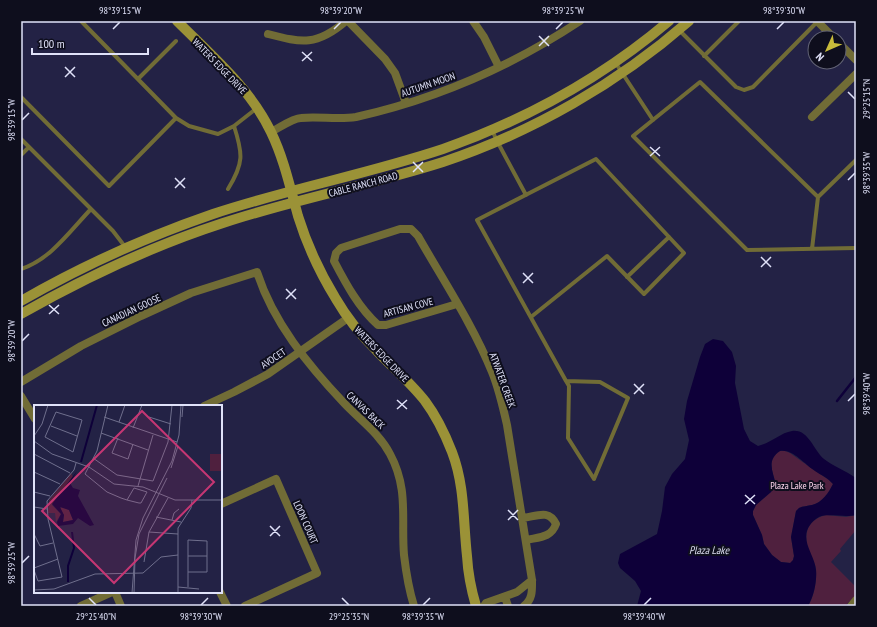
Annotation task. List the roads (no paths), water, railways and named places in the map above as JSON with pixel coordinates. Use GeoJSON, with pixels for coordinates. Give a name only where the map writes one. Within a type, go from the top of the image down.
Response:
{"type":"FeatureCollection","features":[{"type":"Feature","properties":{"kind":"street","name":"WATERS EDGE DRIVE"},"geometry":{"type":"LineString","coordinates":[[177,21],[231,75],[258,108],[271,132],[284,164],[302,228],[316,262],[332,293],[348,318],[371,345],[418,393],[433,414],[447,439],[455,461],[461,485],[467,559],[470,583],[476,606]]}},
{"type":"Feature","properties":{"kind":"street"},"geometry":{"type":"LineString","coordinates":[[268,34],[293,40],[321,38],[334,32],[347,21],[385,59],[395,73],[406,103]]}},
{"type":"Feature","properties":{"kind":"street"},"geometry":{"type":"LineString","coordinates":[[472,21],[484,37],[500,67]]}},
{"type":"Feature","properties":{"kind":"street","name":"AUTUMN MOON"},"geometry":{"type":"LineString","coordinates":[[271,132],[300,118],[322,119],[354,117],[406,103],[452,88],[500,67],[552,40],[580,21]]}},
{"type":"Feature","properties":{"kind":"street","name":"CABLE RANCH ROAD"},"geometry":{"type":"LineString","coordinates":[[21,301],[81,269],[126,248],[212,214],[292,190],[413,158],[492,130],[551,101],[616,62],[669,21]]}},
{"type":"Feature","properties":{"kind":"street","name":"CABLE RANCH ROAD"},"geometry":{"type":"LineString","coordinates":[[21,314],[93,275],[150,249],[224,222],[424,167],[497,141],[540,121],[621,73],[689,21]]}},
{"type":"Feature","properties":{"kind":"street"},"geometry":{"type":"LineString","coordinates":[[818,21],[826,30]]}},
{"type":"Feature","properties":{"kind":"street"},"geometry":{"type":"LineString","coordinates":[[847,51],[856,60]]}},
{"type":"Feature","properties":{"kind":"street"},"geometry":{"type":"LineString","coordinates":[[812,117],[856,74]]}},
{"type":"Feature","properties":{"kind":"street","name":"ATWATER CREEK"},"geometry":{"type":"LineString","coordinates":[[336,253],[341,248],[400,229],[411,229],[418,236],[475,336],[492,372],[502,402],[523,518],[532,580],[532,594],[524,606]]}},
{"type":"Feature","properties":{"kind":"street","name":"ARTISAN COVE"},"geometry":{"type":"LineString","coordinates":[[336,253],[334,261],[348,287],[370,318],[378,325],[386,325],[457,304]]}},
{"type":"Feature","properties":{"kind":"street","name":"CANVAS BACK"},"geometry":{"type":"LineString","coordinates":[[257,272],[262,289],[276,316],[300,351],[326,384],[380,437],[391,455],[403,490],[404,555],[414,606]]}},
{"type":"Feature","properties":{"kind":"street","name":"CANADIAN GOOSE"},"geometry":{"type":"LineString","coordinates":[[21,382],[81,346],[141,316],[191,293],[257,272]]}},
{"type":"Feature","properties":{"kind":"street","name":"AVOCET"},"geometry":{"type":"LineString","coordinates":[[206,405],[268,374],[348,318]]}},
{"type":"Feature","properties":{"kind":"street"},"geometry":{"type":"LineString","coordinates":[[21,396],[34,417]]}},
{"type":"Feature","properties":{"kind":"street","name":"LOON COURT"},"geometry":{"type":"LineString","coordinates":[[222,504],[276,479],[317,573],[245,606]]}},
{"type":"Feature","properties":{"kind":"street"},"geometry":{"type":"LineString","coordinates":[[523,518],[546,514],[553,518],[556,524],[554,530],[549,535],[526,540]]}},
{"type":"Feature","properties":{"kind":"street"},"geometry":{"type":"LineString","coordinates":[[484,606],[486,603],[517,592],[532,580]]}},
{"type":"Feature","properties":{"kind":"street"},"geometry":{"type":"LineString","coordinates":[[81,606],[112,593]]}},
{"type":"Feature","properties":{"kind":"street"},"geometry":{"type":"LineString","coordinates":[[114,593],[121,606]]}},
{"type":"Feature","properties":{"kind":"street"},"geometry":{"type":"LineString","coordinates":[[220,593],[226,606]]}},
{"type":"Feature","properties":{"kind":"street"},"geometry":{"type":"LineString","coordinates":[[505,597],[508,606]]}},
{"type":"Feature","properties":{"kind":"street"},"geometry":{"type":"LineString","coordinates":[[851,606],[856,600]]}},
{"type":"Feature","properties":{"kind":"lane"},"geometry":{"type":"LineString","coordinates":[[81,21],[176,118],[189,126],[218,134],[234,126],[258,108]]}},
{"type":"Feature","properties":{"kind":"lane"},"geometry":{"type":"LineString","coordinates":[[704,56],[739,21]]}},
{"type":"Feature","properties":{"kind":"lane"},"geometry":{"type":"LineString","coordinates":[[679,30],[736,88],[744,90],[753,87],[818,21]]}},
{"type":"Feature","properties":{"kind":"lane"},"geometry":{"type":"LineString","coordinates":[[138,80],[176,41]]}},
{"type":"Feature","properties":{"kind":"lane"},"geometry":{"type":"LineString","coordinates":[[616,62],[621,73],[653,120]]}},
{"type":"Feature","properties":{"kind":"lane"},"geometry":{"type":"LineString","coordinates":[[818,197],[700,82],[633,136],[747,250],[856,248]]}},
{"type":"Feature","properties":{"kind":"lane"},"geometry":{"type":"LineString","coordinates":[[21,97],[109,186],[176,118]]}},
{"type":"Feature","properties":{"kind":"lane"},"geometry":{"type":"LineString","coordinates":[[228,189],[238,171],[242,152],[234,126]]}},
{"type":"Feature","properties":{"kind":"lane"},"geometry":{"type":"LineString","coordinates":[[492,130],[526,195]]}},
{"type":"Feature","properties":{"kind":"lane"},"geometry":{"type":"LineString","coordinates":[[21,139],[113,230],[126,248]]}},
{"type":"Feature","properties":{"kind":"lane"},"geometry":{"type":"LineString","coordinates":[[21,155],[29,147]]}},
{"type":"Feature","properties":{"kind":"lane"},"geometry":{"type":"LineString","coordinates":[[531,317],[607,256],[644,294],[684,253],[596,159],[477,220],[531,317],[566,381],[569,386],[568,438],[594,480],[628,398],[600,382],[566,381]]}},
{"type":"Feature","properties":{"kind":"lane"},"geometry":{"type":"LineString","coordinates":[[812,249],[818,197],[856,160]]}},
{"type":"Feature","properties":{"kind":"lane"},"geometry":{"type":"LineString","coordinates":[[21,269],[31,266],[46,256],[91,209]]}},
{"type":"Feature","properties":{"kind":"lane"},"geometry":{"type":"LineString","coordinates":[[627,278],[669,237]]}},
{"type":"Feature","properties":{"kind":"water","name":"Plaza Lake"},"geometry":{"type":"Polygon","coordinates":[[[713,339],[723,341],[732,352],[736,366],[735,383],[744,429],[750,441],[758,446],[788,432],[798,431],[807,437],[824,459],[856,478],[856,515],[827,515],[819,517],[810,525],[807,531],[806,536],[808,548],[816,570],[813,593],[808,606],[637,606],[641,591],[635,581],[620,568],[618,563],[620,554],[657,534],[665,487],[672,474],[685,459],[689,440],[684,419],[687,401],[705,344],[713,339]],[[780,451],[773,458],[772,471],[776,485],[771,492],[756,505],[753,515],[762,535],[764,544],[772,555],[781,562],[790,563],[794,556],[791,537],[796,511],[801,507],[816,504],[822,500],[833,484],[827,478],[794,455],[785,451],[780,451]]]}},
{"type":"Feature","properties":{"kind":"waterway"},"geometry":{"type":"LineString","coordinates":[[837,401],[856,377]]}},
{"type":"Feature","properties":{"kind":"park label","name":"Plaza Lake Park"},"geometry":{"type":"Point","coordinates":[797,485]}}]}
